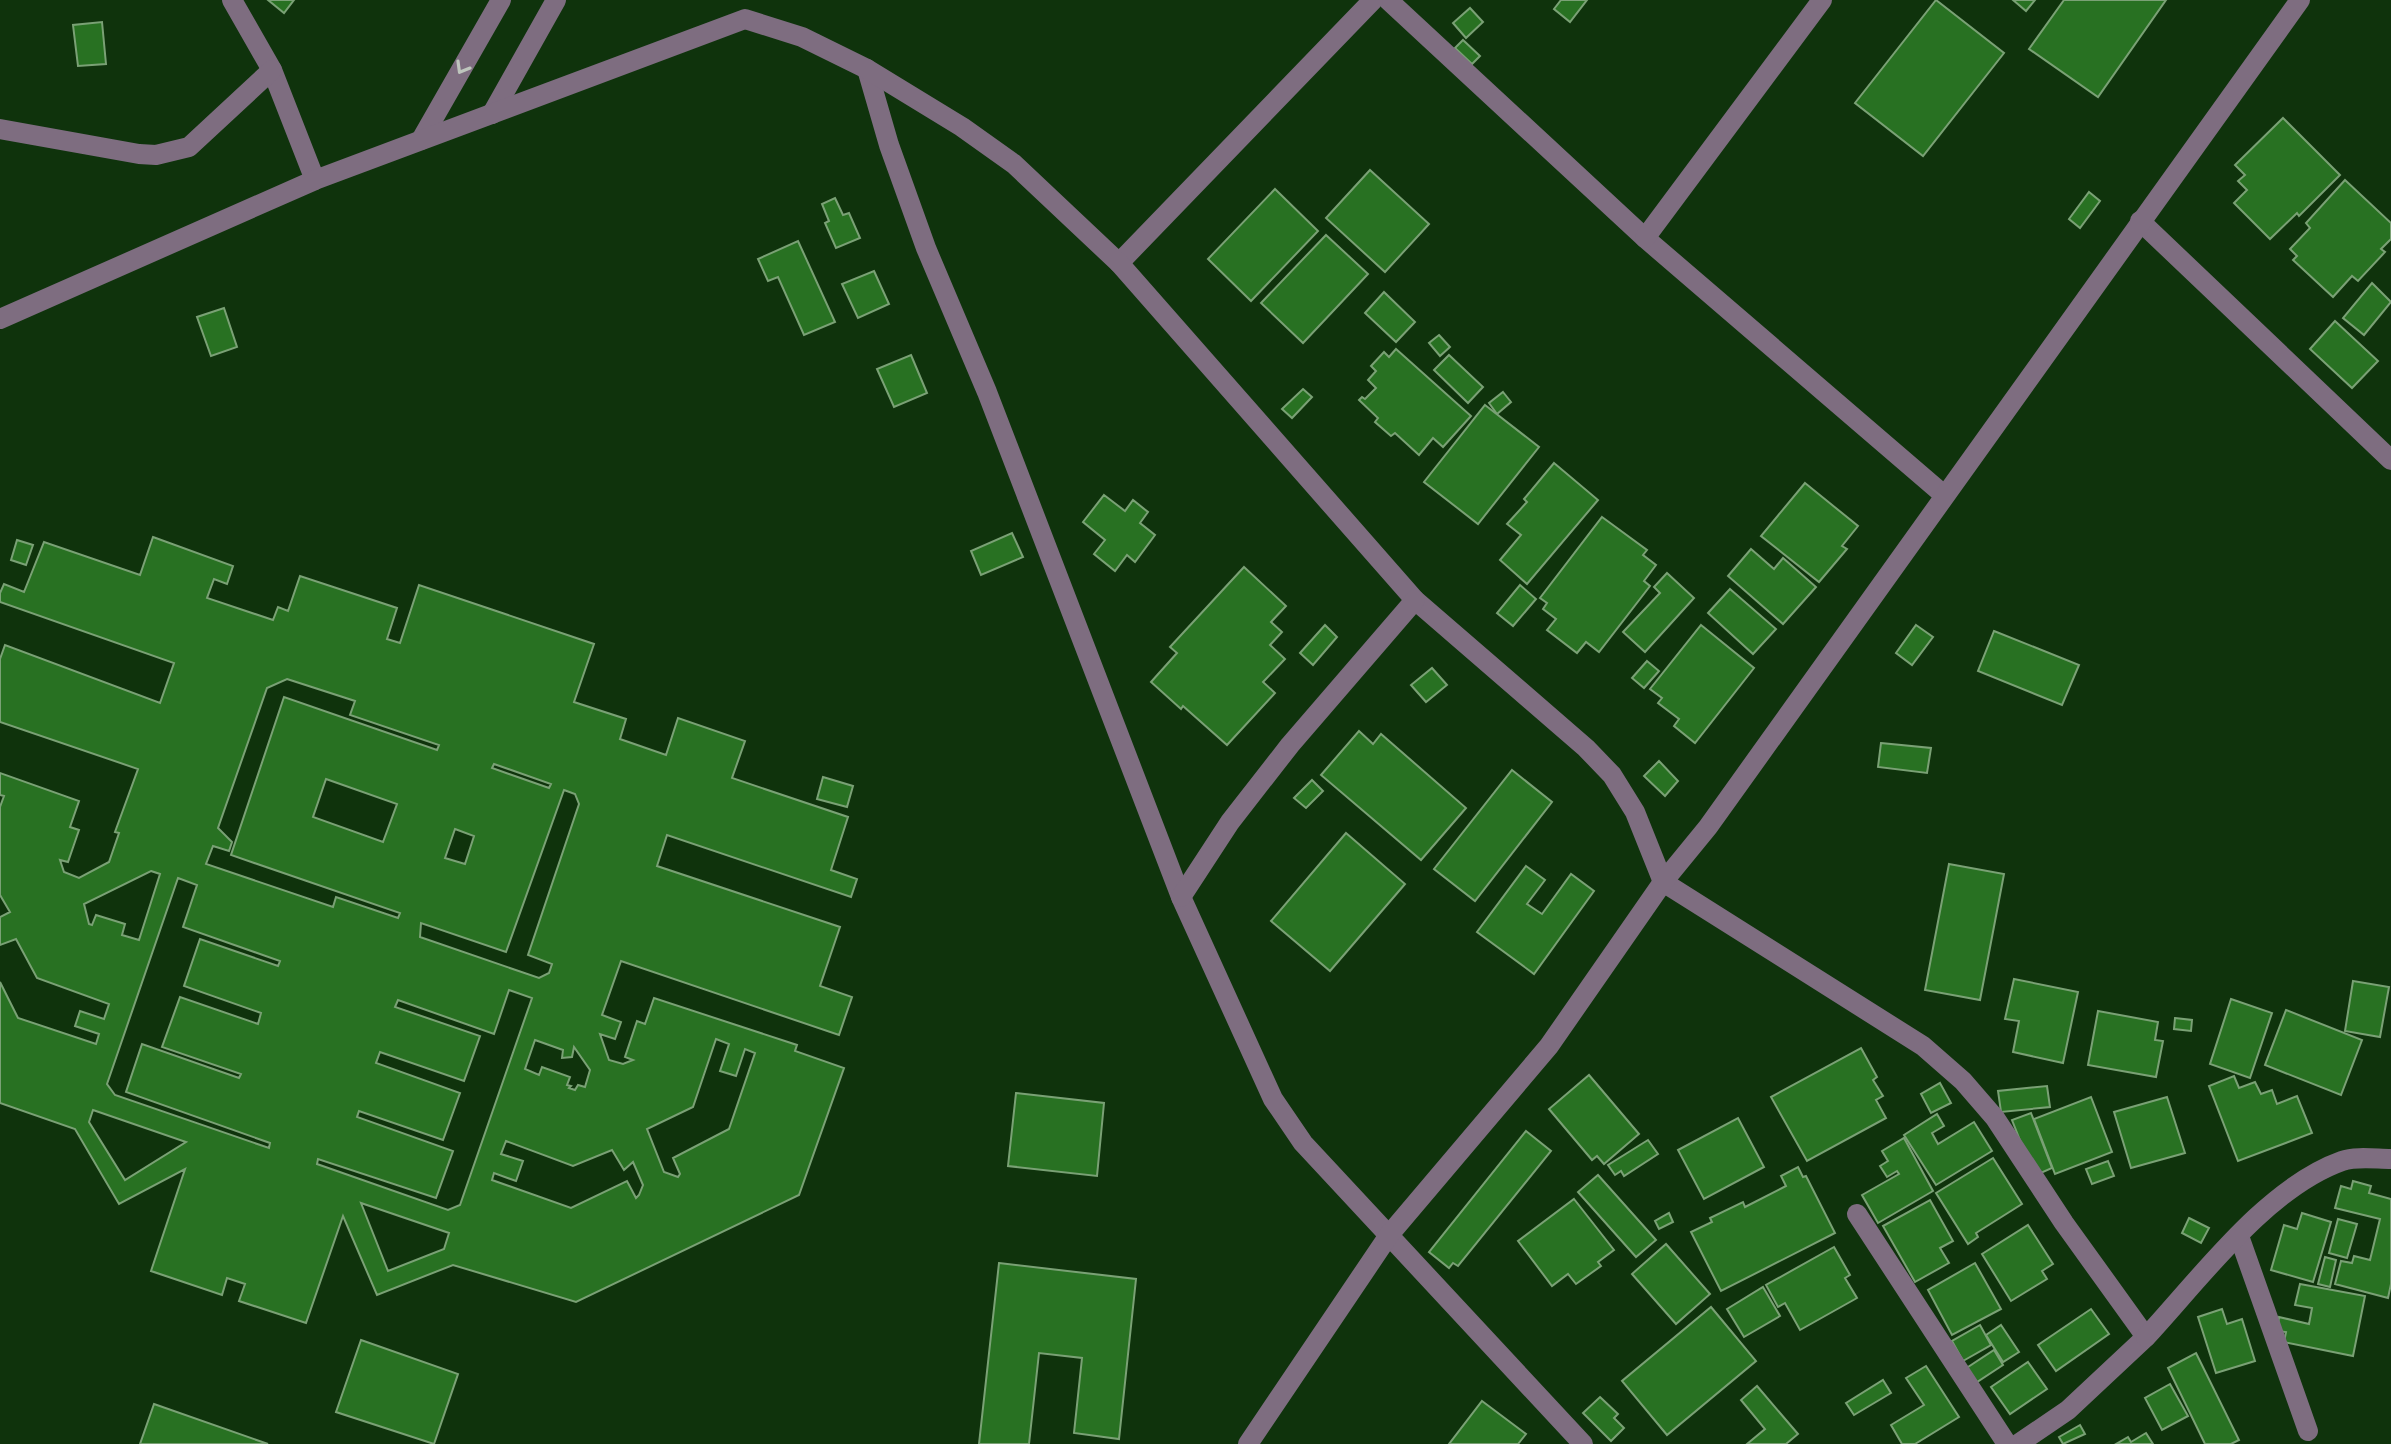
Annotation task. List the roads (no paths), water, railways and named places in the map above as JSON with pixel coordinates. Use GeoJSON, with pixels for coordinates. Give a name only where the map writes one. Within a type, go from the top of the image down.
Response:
{"type":"FeatureCollection","features":[{"type":"Feature","properties":{"kind":"street"},"geometry":{"type":"LineString","coordinates":[[232,0],[272,70],[315,180]]}},
{"type":"Feature","properties":{"kind":"street"},"geometry":{"type":"LineString","coordinates":[[421,140],[501,0]]}},
{"type":"Feature","properties":{"kind":"street"},"geometry":{"type":"LineString","coordinates":[[492,114],[556,0]]}},
{"type":"Feature","properties":{"kind":"street"},"geometry":{"type":"LineString","coordinates":[[1119,263],[1373,0]]}},
{"type":"Feature","properties":{"kind":"street"},"geometry":{"type":"LineString","coordinates":[[1388,0],[1645,238],[1944,495]]}},
{"type":"Feature","properties":{"kind":"street"},"geometry":{"type":"LineString","coordinates":[[1645,238],[1822,0]]}},
{"type":"Feature","properties":{"kind":"street"},"geometry":{"type":"LineString","coordinates":[[1248,1444],[1389,1235],[1549,1046],[1663,882],[1708,827],[2300,0]]}},
{"type":"Feature","properties":{"kind":"street"},"geometry":{"type":"LineString","coordinates":[[0,319],[315,180],[745,19],[802,37],[867,69],[962,127],[1014,164],[1119,263],[1415,600],[1586,748],[1612,775],[1635,812],[1663,882],[1923,1046],[1963,1081],[1995,1118],[2064,1223],[2146,1337]]}},
{"type":"Feature","properties":{"kind":"street"},"geometry":{"type":"LineString","coordinates":[[867,69],[889,145],[926,248],[987,392],[1181,897],[1273,1099],[1303,1143],[1583,1444]]}},
{"type":"Feature","properties":{"kind":"street"},"geometry":{"type":"LineString","coordinates":[[0,129],[156,155],[189,147],[272,70]]}},
{"type":"Feature","properties":{"kind":"street"},"geometry":{"type":"LineString","coordinates":[[2140,221],[2391,460]]}},
{"type":"Feature","properties":{"kind":"street"},"geometry":{"type":"LineString","coordinates":[[1181,897],[1230,822],[1290,745],[1415,600]]}},
{"type":"Feature","properties":{"kind":"street"},"geometry":{"type":"LineString","coordinates":[[2018,1444],[2068,1410],[2146,1337],[2286,1190],[2344,1160],[2391,1159]]}},
{"type":"Feature","properties":{"kind":"street"},"geometry":{"type":"LineString","coordinates":[[1857,1214],[2007,1444]]}},
{"type":"Feature","properties":{"kind":"street"},"geometry":{"type":"LineString","coordinates":[[2239,1236],[2308,1431]]}}]}
